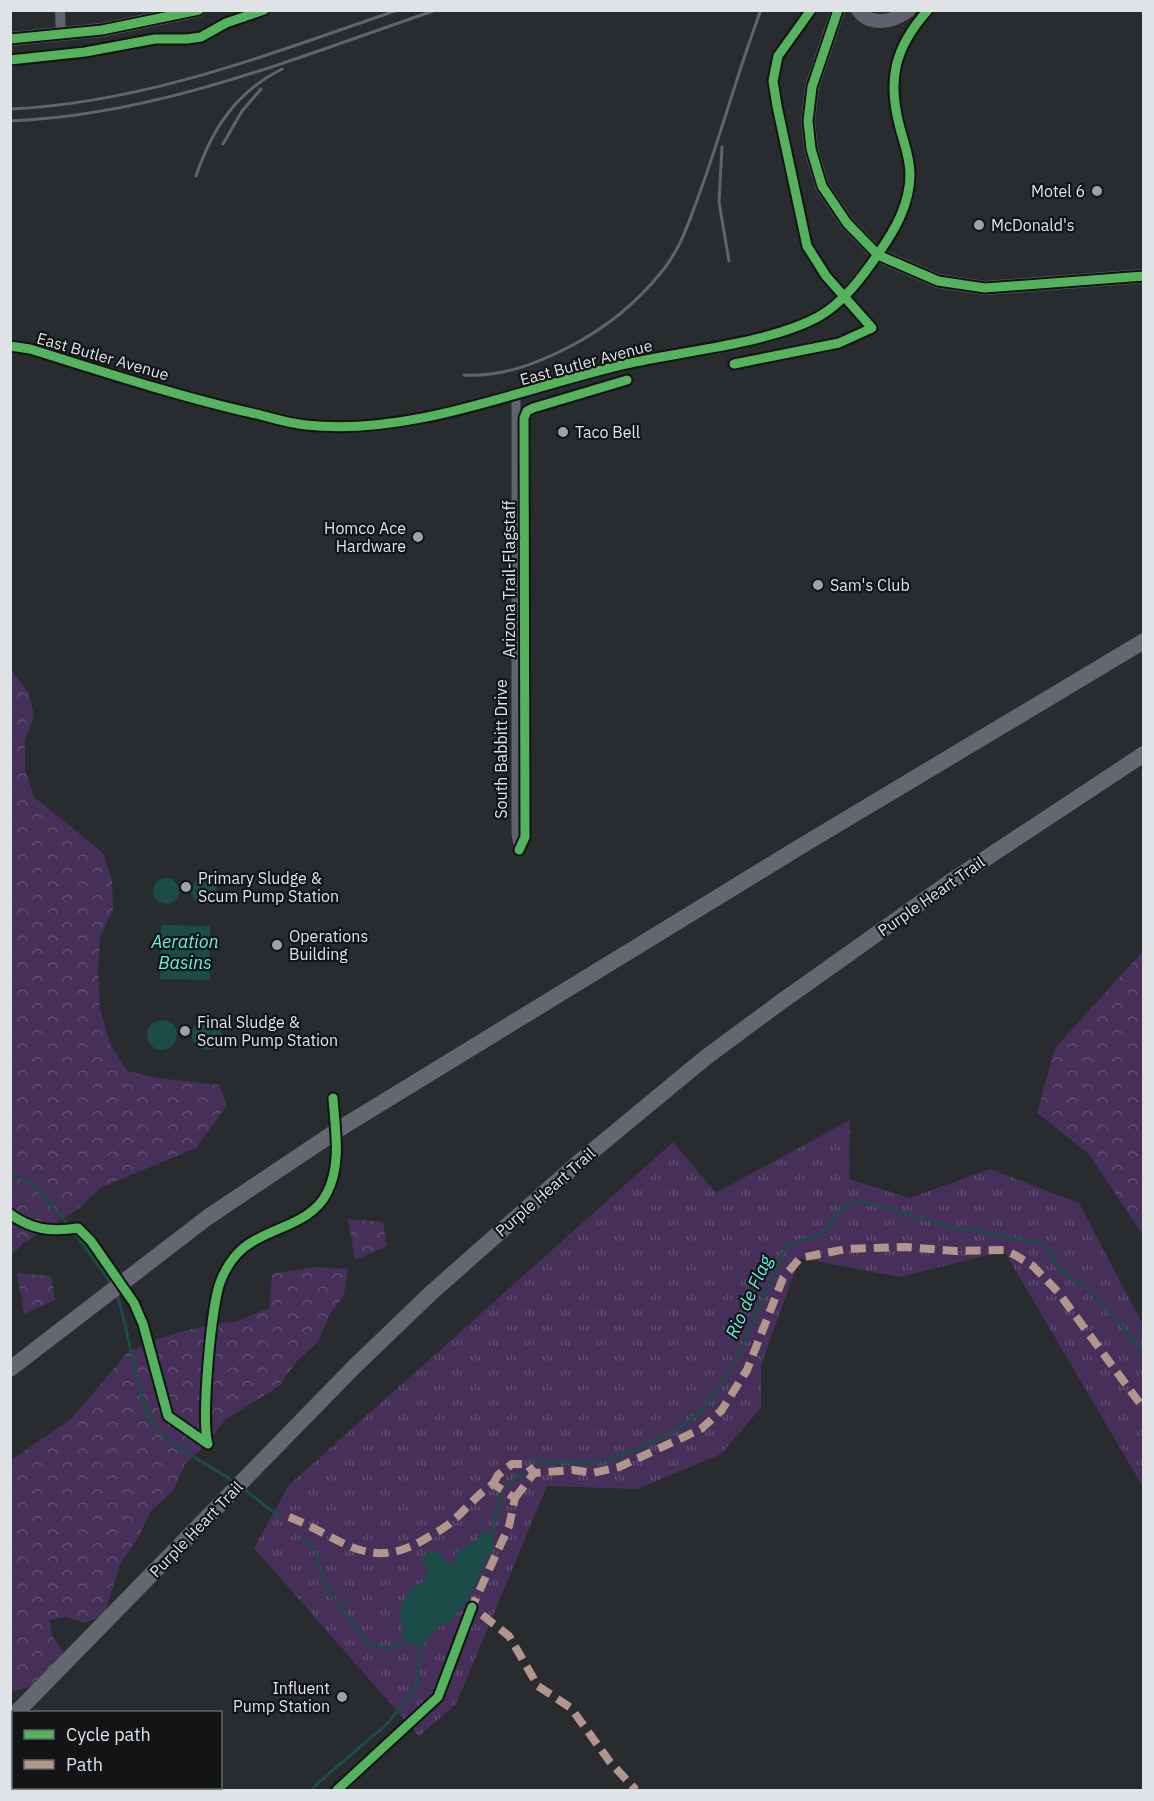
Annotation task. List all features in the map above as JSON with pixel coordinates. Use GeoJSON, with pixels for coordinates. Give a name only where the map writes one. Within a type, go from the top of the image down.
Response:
{"type":"FeatureCollection","features":[{"type":"Feature","properties":{"kind":"highway"},"geometry":{"type":"LineString","coordinates":[[953,757],[972,739],[1143,630]]}},
{"type":"Feature","properties":{"kind":"highway"},"geometry":{"type":"LineString","coordinates":[[10,1370],[208,1217],[404,1089],[506,1029],[803,845],[1143,641]]}},
{"type":"Feature","properties":{"kind":"highway","name":"Purple Heart Trail"},"geometry":{"type":"LineString","coordinates":[[19,1711],[298,1424],[414,1310],[499,1231],[705,1058],[947,884],[1143,754]]}},
{"type":"Feature","properties":{"kind":"highway"},"geometry":{"type":"LineString","coordinates":[[1110,777],[1143,766]]}},
{"type":"Feature","properties":{"kind":"main road"},"geometry":{"type":"LineString","coordinates":[[10,39],[123,27],[199,10]]}},
{"type":"Feature","properties":{"kind":"main road"},"geometry":{"type":"LineString","coordinates":[[838,10],[812,87],[808,121],[811,149],[822,186],[847,223],[878,255],[939,281],[985,288],[1143,276]]}},
{"type":"Feature","properties":{"kind":"main road"},"geometry":{"type":"LineString","coordinates":[[858,10],[862,15],[881,22],[900,18],[909,10]]}},
{"type":"Feature","properties":{"kind":"main road","name":"East Butler Avenue"},"geometry":{"type":"LineString","coordinates":[[10,346],[30,349],[219,405],[305,425],[371,426],[516,396],[602,369],[728,344],[797,327],[820,316],[839,301],[878,255]]}},
{"type":"Feature","properties":{"kind":"street"},"geometry":{"type":"LineString","coordinates":[[60,10],[61,35]]}},
{"type":"Feature","properties":{"kind":"street"},"geometry":{"type":"LineString","coordinates":[[878,255],[899,221],[909,185],[908,154],[893,97],[895,66],[907,39],[928,10]]}},
{"type":"Feature","properties":{"kind":"street","name":"South Babbitt Drive"},"geometry":{"type":"LineString","coordinates":[[516,396],[516,834],[519,850]]}},
{"type":"Feature","properties":{"kind":"green space"},"geometry":{"type":"Polygon","coordinates":[[[11,670],[29,693],[34,717],[25,740],[25,769],[34,797],[103,853],[112,881],[113,910],[100,937],[98,971],[100,1008],[110,1044],[127,1071],[158,1078],[219,1085],[227,1105],[196,1148],[100,1188],[78,1209],[24,1243],[11,1255],[11,670]]]}},
{"type":"Feature","properties":{"kind":"green space"},"geometry":{"type":"Polygon","coordinates":[[[1143,951],[1143,1235],[1088,1153],[1037,1113],[1055,1048],[1143,951]]]}},
{"type":"Feature","properties":{"kind":"green space"},"geometry":{"type":"Polygon","coordinates":[[[850,1120],[849,1179],[910,1198],[990,1169],[1079,1203],[1143,1325],[1143,1487],[1004,1251],[900,1277],[800,1258],[761,1365],[761,1408],[721,1454],[637,1489],[547,1486],[456,1704],[419,1736],[254,1548],[289,1485],[673,1142],[716,1193],[850,1120]]]}},
{"type":"Feature","properties":{"kind":"green space"},"geometry":{"type":"Polygon","coordinates":[[[348,1219],[383,1222],[387,1246],[355,1260],[348,1219]]]}},
{"type":"Feature","properties":{"kind":"green space"},"geometry":{"type":"Polygon","coordinates":[[[314,1267],[348,1269],[344,1295],[330,1314],[318,1342],[296,1362],[279,1386],[225,1420],[207,1443],[185,1464],[173,1491],[151,1511],[138,1538],[121,1562],[104,1615],[84,1623],[66,1617],[50,1620],[52,1636],[63,1651],[63,1672],[39,1684],[11,1692],[11,1460],[71,1419],[128,1352],[160,1338],[196,1328],[238,1321],[269,1308],[272,1274],[314,1267]]]}},
{"type":"Feature","properties":{"kind":"green space"},"geometry":{"type":"Polygon","coordinates":[[[17,1273],[51,1276],[55,1300],[24,1314],[17,1273]]]}},
{"type":"Feature","properties":{"kind":"water"},"geometry":{"type":"Polygon","coordinates":[[[166,878],[175,882],[179,891],[175,900],[166,904],[157,900],[153,891],[157,882],[166,878]]]}},
{"type":"Feature","properties":{"kind":"water"},"geometry":{"type":"Polygon","coordinates":[[[204,878],[213,882],[217,891],[213,900],[204,904],[195,900],[191,891],[195,882],[204,878]]]}},
{"type":"Feature","properties":{"kind":"water","name":"Aeration Basins"},"geometry":{"type":"Polygon","coordinates":[[[161,925],[210,926],[210,980],[160,979],[161,925]]]}},
{"type":"Feature","properties":{"kind":"water"},"geometry":{"type":"Polygon","coordinates":[[[162,1020],[173,1024],[177,1035],[173,1046],[162,1050],[151,1046],[147,1035],[151,1024],[162,1020]]]}},
{"type":"Feature","properties":{"kind":"water"},"geometry":{"type":"Polygon","coordinates":[[[207,1020],[218,1024],[222,1035],[218,1046],[207,1050],[196,1046],[192,1035],[196,1024],[207,1020]]]}},
{"type":"Feature","properties":{"kind":"water"},"geometry":{"type":"Polygon","coordinates":[[[483,1531],[492,1537],[494,1545],[467,1601],[448,1624],[442,1624],[420,1647],[406,1641],[402,1636],[403,1624],[399,1616],[406,1595],[413,1587],[424,1581],[427,1571],[421,1558],[431,1550],[441,1553],[445,1562],[453,1564],[457,1552],[475,1542],[483,1531]]]}},
{"type":"Feature","properties":{"kind":"waterway","name":"Rio de Flag"},"geometry":{"type":"LineString","coordinates":[[10,1172],[32,1184],[66,1222]]}},
{"type":"Feature","properties":{"kind":"waterway","name":"Rio de Flag"},"geometry":{"type":"LineString","coordinates":[[532,1467],[538,1461],[587,1462],[614,1458],[667,1435],[694,1417],[715,1393],[739,1353],[787,1245],[828,1229],[834,1216],[850,1204],[865,1202],[948,1226],[1040,1243],[1049,1251],[1059,1270],[1094,1294],[1144,1352]]}},
{"type":"Feature","properties":{"kind":"waterway","name":"Rio de Flag"},"geometry":{"type":"LineString","coordinates":[[74,1232],[112,1284]]}},
{"type":"Feature","properties":{"kind":"waterway","name":"Rio de Flag"},"geometry":{"type":"LineString","coordinates":[[117,1296],[142,1398],[154,1425],[169,1440],[234,1482]]}},
{"type":"Feature","properties":{"kind":"waterway","name":"Rio de Flag"},"geometry":{"type":"LineString","coordinates":[[506,1487],[524,1472]]}},
{"type":"Feature","properties":{"kind":"waterway","name":"Rio de Flag"},"geometry":{"type":"LineString","coordinates":[[244,1489],[280,1517]]}},
{"type":"Feature","properties":{"kind":"waterway","name":"Rio de Flag"},"geometry":{"type":"LineString","coordinates":[[491,1538],[501,1494]]}},
{"type":"Feature","properties":{"kind":"waterway","name":"Rio de Flag"},"geometry":{"type":"LineString","coordinates":[[302,1537],[314,1548],[328,1591],[369,1644],[389,1649],[408,1641]]}},
{"type":"Feature","properties":{"kind":"waterway"},"geometry":{"type":"LineString","coordinates":[[312,1790],[388,1723],[416,1686],[421,1644]]}},
{"type":"Feature","properties":{"kind":"railway"},"geometry":{"type":"LineString","coordinates":[[10,109],[60,105],[159,86],[255,59],[398,10]]}},
{"type":"Feature","properties":{"kind":"railway"},"geometry":{"type":"LineString","coordinates":[[10,121],[120,108],[174,96],[280,64],[436,10]]}},
{"type":"Feature","properties":{"kind":"railway"},"geometry":{"type":"LineString","coordinates":[[464,375],[505,372],[544,359],[569,347],[596,332],[620,314],[663,270],[680,243],[693,212],[761,10]]}},
{"type":"Feature","properties":{"kind":"railway"},"geometry":{"type":"LineString","coordinates":[[196,176],[210,143],[228,113],[251,89],[282,69]]}},
{"type":"Feature","properties":{"kind":"railway"},"geometry":{"type":"LineString","coordinates":[[223,144],[242,111],[261,89]]}},
{"type":"Feature","properties":{"kind":"railway"},"geometry":{"type":"LineString","coordinates":[[722,147],[719,202],[729,261]]}},
{"type":"Feature","properties":{"kind":"marked path"},"geometry":{"type":"LineString","coordinates":[[515,1498],[534,1473],[573,1470],[593,1473],[619,1467],[701,1429],[721,1411],[747,1370],[783,1278],[800,1258],[846,1249],[905,1247],[956,1251],[1004,1250],[1015,1255],[1033,1266],[1058,1292],[1144,1409]]}},
{"type":"Feature","properties":{"kind":"marked path"},"geometry":{"type":"LineString","coordinates":[[493,1484],[498,1475],[512,1464],[527,1464],[534,1473]]}},
{"type":"Feature","properties":{"kind":"marked path"},"geometry":{"type":"LineString","coordinates":[[289,1517],[356,1549],[371,1553],[387,1553],[405,1549],[443,1528],[493,1484],[515,1498],[509,1526],[472,1607],[509,1636],[538,1686],[571,1708],[610,1762],[636,1790]]}},
{"type":"Feature","properties":{"kind":"cycle path"},"geometry":{"type":"LineString","coordinates":[[10,39],[102,30],[199,10]]}},
{"type":"Feature","properties":{"kind":"cycle path"},"geometry":{"type":"LineString","coordinates":[[10,60],[85,52],[155,39],[201,37],[226,23],[264,10]]}},
{"type":"Feature","properties":{"kind":"cycle path"},"geometry":{"type":"LineString","coordinates":[[734,364],[839,343],[872,328],[826,276],[807,246],[777,106],[773,81],[778,56],[811,10]]}},
{"type":"Feature","properties":{"kind":"cycle path"},"geometry":{"type":"LineString","coordinates":[[838,10],[812,87],[808,121],[811,149],[822,186],[847,223],[878,255],[938,281],[985,288],[1144,276]]}},
{"type":"Feature","properties":{"kind":"cycle path"},"geometry":{"type":"LineString","coordinates":[[10,346],[30,349],[163,390],[282,421],[346,427],[386,424],[468,408],[626,364],[724,346],[798,326],[827,311],[852,288],[896,226],[907,196],[910,168],[896,111],[894,95],[896,65],[907,38],[928,10]]}},
{"type":"Feature","properties":{"kind":"cycle path","name":"Arizona Trail-Flagstaff"},"geometry":{"type":"LineString","coordinates":[[519,850],[525,837],[524,418],[527,411],[533,408],[627,380]]}},
{"type":"Feature","properties":{"kind":"cycle path"},"geometry":{"type":"LineString","coordinates":[[208,1444],[206,1431],[208,1362],[217,1293],[221,1280],[230,1263],[242,1249],[262,1236],[304,1217],[321,1203],[332,1182],[335,1170],[336,1134],[333,1098]]}},
{"type":"Feature","properties":{"kind":"cycle path"},"geometry":{"type":"LineString","coordinates":[[10,1214],[26,1224],[42,1229],[78,1228],[91,1241],[134,1303],[143,1324],[168,1416],[208,1444]]}},
{"type":"Feature","properties":{"kind":"cycle path"},"geometry":{"type":"LineString","coordinates":[[337,1790],[438,1697],[472,1607]]}},
{"type":"Feature","properties":{"kind":"place","name":"Motel 6"},"geometry":{"type":"Point","coordinates":[1097,191]}},
{"type":"Feature","properties":{"kind":"place","name":"McDonald's"},"geometry":{"type":"Point","coordinates":[979,225]}},
{"type":"Feature","properties":{"kind":"place","name":"Taco Bell"},"geometry":{"type":"Point","coordinates":[563,432]}},
{"type":"Feature","properties":{"kind":"place","name":"Homco Ace Hardware"},"geometry":{"type":"Point","coordinates":[418,537]}},
{"type":"Feature","properties":{"kind":"place","name":"Sam's Club"},"geometry":{"type":"Point","coordinates":[818,585]}},
{"type":"Feature","properties":{"kind":"place","name":"Primary Sludge & Scum Pump Station"},"geometry":{"type":"Point","coordinates":[186,887]}},
{"type":"Feature","properties":{"kind":"place","name":"Operations Building"},"geometry":{"type":"Point","coordinates":[277,945]}},
{"type":"Feature","properties":{"kind":"place","name":"Final Sludge & Scum Pump Station"},"geometry":{"type":"Point","coordinates":[185,1031]}},
{"type":"Feature","properties":{"kind":"place","name":"Influent Pump Station"},"geometry":{"type":"Point","coordinates":[342,1697]}}]}
